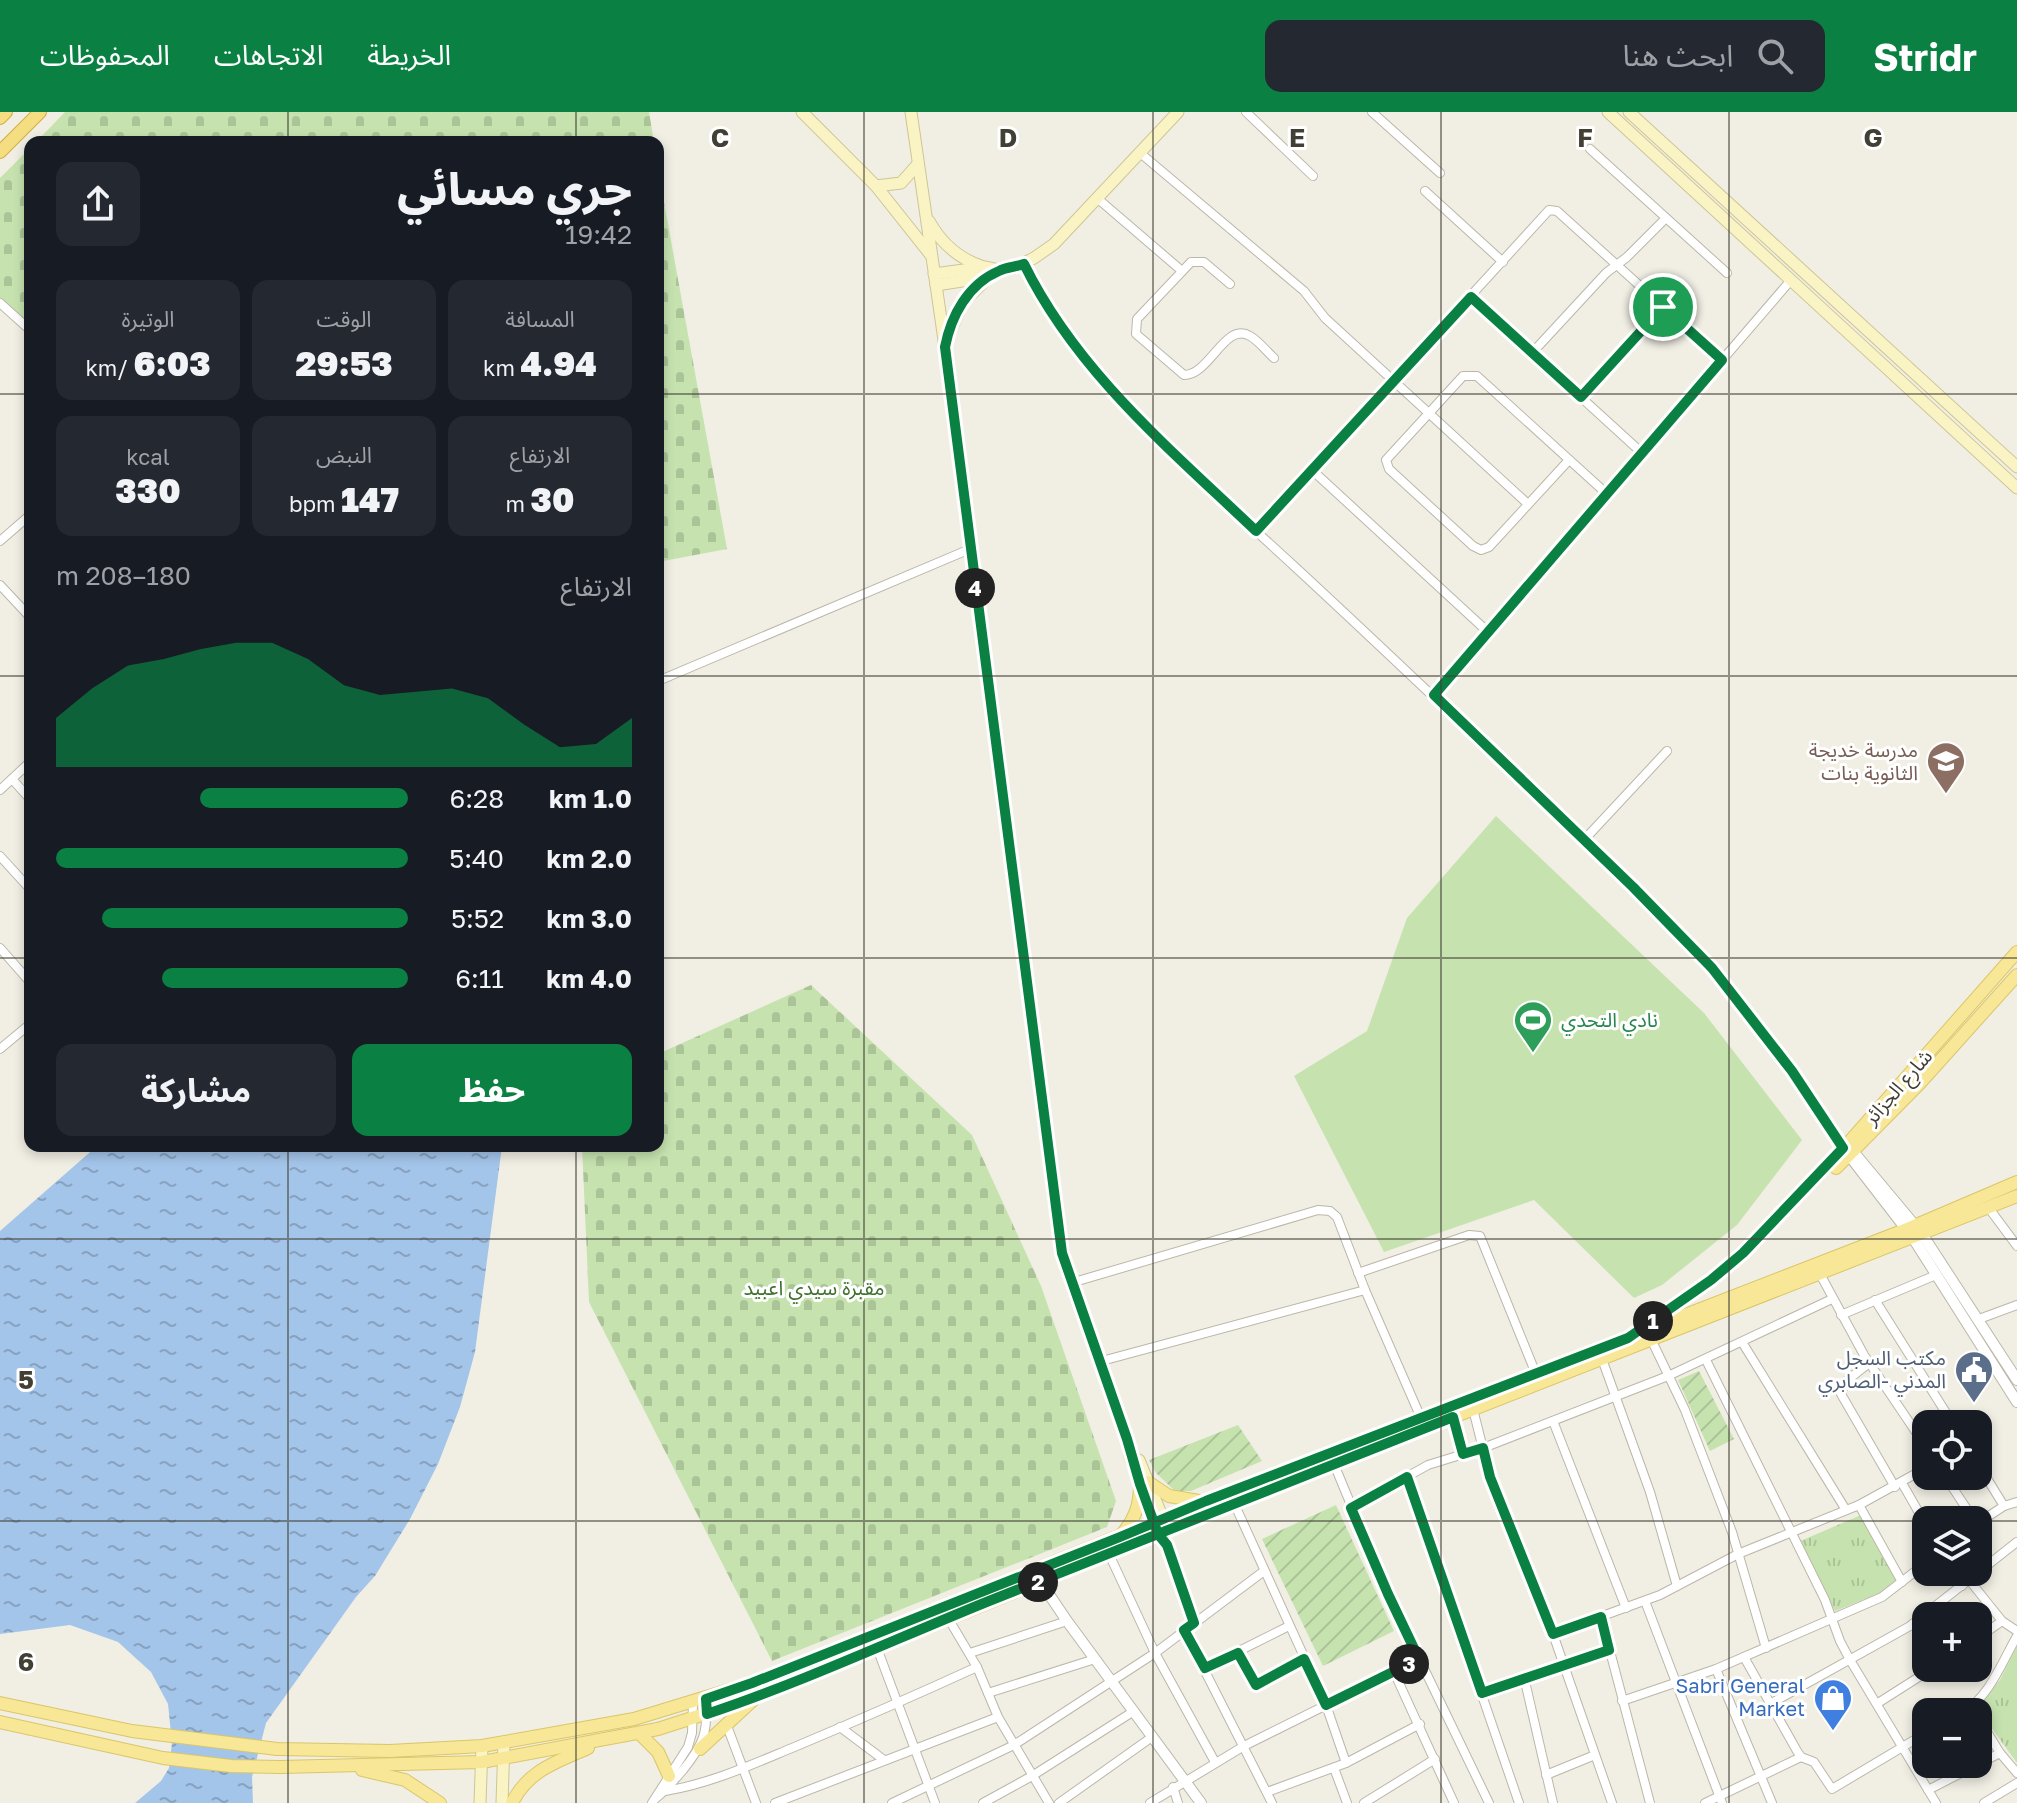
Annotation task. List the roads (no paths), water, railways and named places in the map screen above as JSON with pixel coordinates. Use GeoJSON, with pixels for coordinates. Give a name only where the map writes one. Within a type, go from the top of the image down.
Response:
{"type":"FeatureCollection","features":[{"type":"Feature","properties":{"kind":"highway"},"geometry":{"type":"LineString","coordinates":[[0,118],[6,112]]}},
{"type":"Feature","properties":{"kind":"highway"},"geometry":{"type":"LineString","coordinates":[[0,152],[40,112]]}},
{"type":"Feature","properties":{"kind":"main road"},"geometry":{"type":"LineString","coordinates":[[802,112],[876,186],[932,257]]}},
{"type":"Feature","properties":{"kind":"main road"},"geometry":{"type":"LineString","coordinates":[[911,112],[945,347],[1058,1231],[1071,1283],[1098,1362],[1161,1526]]}},
{"type":"Feature","properties":{"kind":"main road"},"geometry":{"type":"LineString","coordinates":[[935,280],[1024,264],[1054,244],[1178,112]]}},
{"type":"Feature","properties":{"kind":"main road"},"geometry":{"type":"LineString","coordinates":[[1608,112],[2017,488]]}},
{"type":"Feature","properties":{"kind":"main road"},"geometry":{"type":"LineString","coordinates":[[1629,112],[2017,467]]}},
{"type":"Feature","properties":{"kind":"main road"},"geometry":{"type":"LineString","coordinates":[[876,186],[901,183],[918,164]]}},
{"type":"Feature","properties":{"kind":"main road"},"geometry":{"type":"LineString","coordinates":[[925,212],[948,248],[991,271]]}},
{"type":"Feature","properties":{"kind":"main road"},"geometry":{"type":"LineString","coordinates":[[945,347],[951,323],[963,302],[991,271]]}},
{"type":"Feature","properties":{"kind":"main road","name":"شارع الجزائر"},"geometry":{"type":"LineString","coordinates":[[1664,1325],[1742,1263],[2017,952]]}},
{"type":"Feature","properties":{"kind":"main road","name":"شارع الجزائر"},"geometry":{"type":"LineString","coordinates":[[1639,1340],[1743,1253],[1846,1147],[1920,1083],[2017,975]]}},
{"type":"Feature","properties":{"kind":"main road"},"geometry":{"type":"LineString","coordinates":[[0,1722],[163,1758],[231,1766],[280,1767],[482,1762],[639,1733],[754,1698],[1109,1554],[1206,1501],[1536,1374],[1820,1274],[2017,1182]]}},
{"type":"Feature","properties":{"kind":"main road"},"geometry":{"type":"LineString","coordinates":[[0,1703],[146,1733],[277,1749],[390,1751],[482,1746],[634,1719],[752,1683],[1120,1537],[1234,1503],[1602,1359],[1664,1325],[1914,1231],[2017,1196]]}},
{"type":"Feature","properties":{"kind":"main road"},"geometry":{"type":"LineString","coordinates":[[1144,1483],[1169,1496],[1206,1501]]}},
{"type":"Feature","properties":{"kind":"main road"},"geometry":{"type":"LineString","coordinates":[[1120,1537],[1139,1506],[1144,1483]]}},
{"type":"Feature","properties":{"kind":"main road"},"geometry":{"type":"LineString","coordinates":[[700,1749],[754,1698]]}},
{"type":"Feature","properties":{"kind":"main road"},"geometry":{"type":"LineString","coordinates":[[639,1733],[658,1752],[669,1776]]}},
{"type":"Feature","properties":{"kind":"main road"},"geometry":{"type":"LineString","coordinates":[[512,1803],[528,1780],[543,1767],[604,1740]]}},
{"type":"Feature","properties":{"kind":"main road"},"geometry":{"type":"LineString","coordinates":[[502,1803],[504,1742]]}},
{"type":"Feature","properties":{"kind":"main road"},"geometry":{"type":"LineString","coordinates":[[480,1803],[482,1746]]}},
{"type":"Feature","properties":{"kind":"main road"},"geometry":{"type":"LineString","coordinates":[[344,1765],[405,1780],[440,1803]]}},
{"type":"Feature","properties":{"kind":"street"},"geometry":{"type":"LineString","coordinates":[[1246,112],[1313,176]]}},
{"type":"Feature","properties":{"kind":"street"},"geometry":{"type":"LineString","coordinates":[[1372,112],[1440,173]]}},
{"type":"Feature","properties":{"kind":"street"},"geometry":{"type":"LineString","coordinates":[[1590,149],[1727,273]]}},
{"type":"Feature","properties":{"kind":"street"},"geometry":{"type":"LineString","coordinates":[[1139,152],[1304,291],[1325,318],[1528,504]]}},
{"type":"Feature","properties":{"kind":"street"},"geometry":{"type":"LineString","coordinates":[[1425,191],[1503,262]]}},
{"type":"Feature","properties":{"kind":"street"},"geometry":{"type":"LineString","coordinates":[[1097,198],[1182,271]]}},
{"type":"Feature","properties":{"kind":"street"},"geometry":{"type":"LineString","coordinates":[[1256,531],[1552,210],[1557,211],[1722,360]]}},
{"type":"Feature","properties":{"kind":"street"},"geometry":{"type":"LineString","coordinates":[[1532,353],[1606,273],[1666,218]]}},
{"type":"Feature","properties":{"kind":"street"},"geometry":{"type":"LineString","coordinates":[[1230,284],[1201,260],[1191,262],[1137,319],[1135,330],[1138,338],[1184,375],[1197,372],[1228,338],[1237,334],[1251,336],[1274,358]]}},
{"type":"Feature","properties":{"kind":"street"},"geometry":{"type":"LineString","coordinates":[[1024,264],[1049,310],[1090,368],[1161,441],[1434,695],[1712,968],[1846,1147],[1914,1231],[1979,1319],[2017,1380]]}},
{"type":"Feature","properties":{"kind":"street"},"geometry":{"type":"LineString","coordinates":[[1434,695],[1791,280]]}},
{"type":"Feature","properties":{"kind":"street"},"geometry":{"type":"LineString","coordinates":[[1471,297],[1642,453]]}},
{"type":"Feature","properties":{"kind":"street"},"geometry":{"type":"LineString","coordinates":[[0,303],[24,325]]}},
{"type":"Feature","properties":{"kind":"street"},"geometry":{"type":"LineString","coordinates":[[1581,397],[1663,307]]}},
{"type":"Feature","properties":{"kind":"street"},"geometry":{"type":"LineString","coordinates":[[1569,460],[1489,547],[1481,550],[1387,467],[1389,455],[1428,413],[1463,376],[1473,375],[1569,460],[1607,494]]}},
{"type":"Feature","properties":{"kind":"street"},"geometry":{"type":"LineString","coordinates":[[1312,470],[1488,632]]}},
{"type":"Feature","properties":{"kind":"street"},"geometry":{"type":"LineString","coordinates":[[0,541],[24,520]]}},
{"type":"Feature","properties":{"kind":"street"},"geometry":{"type":"LineString","coordinates":[[664,678],[970,549]]}},
{"type":"Feature","properties":{"kind":"street"},"geometry":{"type":"LineString","coordinates":[[0,585],[24,611]]}},
{"type":"Feature","properties":{"kind":"street"},"geometry":{"type":"LineString","coordinates":[[1584,840],[1667,751]]}},
{"type":"Feature","properties":{"kind":"street"},"geometry":{"type":"LineString","coordinates":[[0,790],[24,768]]}},
{"type":"Feature","properties":{"kind":"street"},"geometry":{"type":"LineString","coordinates":[[12,779],[24,792]]}},
{"type":"Feature","properties":{"kind":"street"},"geometry":{"type":"LineString","coordinates":[[0,856],[24,882]]}},
{"type":"Feature","properties":{"kind":"street"},"geometry":{"type":"LineString","coordinates":[[0,948],[24,975]]}},
{"type":"Feature","properties":{"kind":"street"},"geometry":{"type":"LineString","coordinates":[[1,1045],[24,1028]]}},
{"type":"Feature","properties":{"kind":"street"},"geometry":{"type":"LineString","coordinates":[[1988,1207],[2017,1246]]}},
{"type":"Feature","properties":{"kind":"street"},"geometry":{"type":"LineString","coordinates":[[1071,1283],[1326,1210],[1337,1217],[1421,1418]]}},
{"type":"Feature","properties":{"kind":"street"},"geometry":{"type":"LineString","coordinates":[[1914,1231],[1936,1275],[2017,1402]]}},
{"type":"Feature","properties":{"kind":"street"},"geometry":{"type":"LineString","coordinates":[[1358,1273],[1469,1235],[1480,1236],[1536,1374]]}},
{"type":"Feature","properties":{"kind":"street"},"geometry":{"type":"LineString","coordinates":[[1820,1274],[1869,1363],[1912,1426]]}},
{"type":"Feature","properties":{"kind":"street"},"geometry":{"type":"LineString","coordinates":[[1841,1315],[1936,1275]]}},
{"type":"Feature","properties":{"kind":"street"},"geometry":{"type":"LineString","coordinates":[[1098,1362],[1365,1290]]}},
{"type":"Feature","properties":{"kind":"street"},"geometry":{"type":"LineString","coordinates":[[1351,1508],[1428,1465],[1483,1448],[1668,1376],[1832,1299]]}},
{"type":"Feature","properties":{"kind":"street"},"geometry":{"type":"LineString","coordinates":[[1875,1300],[1944,1410]]}},
{"type":"Feature","properties":{"kind":"street"},"geometry":{"type":"LineString","coordinates":[[1979,1319],[2017,1305]]}},
{"type":"Feature","properties":{"kind":"street"},"geometry":{"type":"LineString","coordinates":[[1639,1340],[1668,1376],[1685,1410],[1738,1554],[1766,1648]]}},
{"type":"Feature","properties":{"kind":"street"},"geometry":{"type":"LineString","coordinates":[[1742,1342],[1846,1510]]}},
{"type":"Feature","properties":{"kind":"street"},"geometry":{"type":"LineString","coordinates":[[1602,1359],[1650,1492],[1677,1586]]}},
{"type":"Feature","properties":{"kind":"street"},"geometry":{"type":"LineString","coordinates":[[1706,1360],[1850,1660],[1936,1803]]}},
{"type":"Feature","properties":{"kind":"street"},"geometry":{"type":"LineString","coordinates":[[1869,1363],[1845,1382],[1841,1394],[1913,1506]]}},
{"type":"Feature","properties":{"kind":"street"},"geometry":{"type":"LineString","coordinates":[[1473,1409],[1490,1477],[1553,1634],[1612,1803]]}},
{"type":"Feature","properties":{"kind":"street"},"geometry":{"type":"LineString","coordinates":[[1453,1417],[1463,1454]]}},
{"type":"Feature","properties":{"kind":"street"},"geometry":{"type":"LineString","coordinates":[[1553,1421],[1626,1608]]}},
{"type":"Feature","properties":{"kind":"street"},"geometry":{"type":"LineString","coordinates":[[1334,1464],[1388,1594],[1489,1803]]}},
{"type":"Feature","properties":{"kind":"street"},"geometry":{"type":"LineString","coordinates":[[1553,1634],[1645,1601],[1738,1554],[1859,1505],[1912,1476]]}},
{"type":"Feature","properties":{"kind":"street"},"geometry":{"type":"LineString","coordinates":[[1407,1477],[1519,1803]]}},
{"type":"Feature","properties":{"kind":"street"},"geometry":{"type":"LineString","coordinates":[[1992,1487],[2004,1506]]}},
{"type":"Feature","properties":{"kind":"street"},"geometry":{"type":"LineString","coordinates":[[1992,1512],[2017,1501]]}},
{"type":"Feature","properties":{"kind":"street"},"geometry":{"type":"LineString","coordinates":[[1234,1503],[1326,1705],[1346,1763]]}},
{"type":"Feature","properties":{"kind":"street"},"geometry":{"type":"LineString","coordinates":[[1859,1505],[1902,1582]]}},
{"type":"Feature","properties":{"kind":"street"},"geometry":{"type":"LineString","coordinates":[[1161,1526],[1194,1623]]}},
{"type":"Feature","properties":{"kind":"street"},"geometry":{"type":"LineString","coordinates":[[1992,1562],[2017,1542]]}},
{"type":"Feature","properties":{"kind":"street"},"geometry":{"type":"LineString","coordinates":[[1109,1554],[1155,1653],[1215,1762]]}},
{"type":"Feature","properties":{"kind":"street"},"geometry":{"type":"LineString","coordinates":[[892,1803],[1014,1745],[1155,1653],[1264,1571]]}},
{"type":"Feature","properties":{"kind":"street"},"geometry":{"type":"LineString","coordinates":[[1622,1701],[1716,1669],[1766,1648],[1882,1597],[1912,1574]]}},
{"type":"Feature","properties":{"kind":"street"},"geometry":{"type":"LineString","coordinates":[[1040,1581],[1201,1803]]}},
{"type":"Feature","properties":{"kind":"street"},"geometry":{"type":"LineString","coordinates":[[1770,1704],[1910,1626],[1961,1586]]}},
{"type":"Feature","properties":{"kind":"street"},"geometry":{"type":"LineString","coordinates":[[1977,1586],[2002,1621],[2017,1633],[1981,1698]]}},
{"type":"Feature","properties":{"kind":"street"},"geometry":{"type":"LineString","coordinates":[[1645,1601],[1721,1800]]}},
{"type":"Feature","properties":{"kind":"street"},"geometry":{"type":"LineString","coordinates":[[1601,1617],[1650,1803]]}},
{"type":"Feature","properties":{"kind":"street"},"geometry":{"type":"LineString","coordinates":[[948,1618],[970,1653],[998,1717],[1049,1803]]}},
{"type":"Feature","properties":{"kind":"street"},"geometry":{"type":"LineString","coordinates":[[970,1653],[1067,1621]]}},
{"type":"Feature","properties":{"kind":"street"},"geometry":{"type":"LineString","coordinates":[[1992,1628],[2002,1621]]}},
{"type":"Feature","properties":{"kind":"street"},"geometry":{"type":"LineString","coordinates":[[1205,1668],[1289,1626]]}},
{"type":"Feature","properties":{"kind":"street"},"geometry":{"type":"LineString","coordinates":[[1184,1630],[1272,1803]]}},
{"type":"Feature","properties":{"kind":"street"},"geometry":{"type":"LineString","coordinates":[[877,1648],[935,1803]]}},
{"type":"Feature","properties":{"kind":"street"},"geometry":{"type":"LineString","coordinates":[[1482,1693],[1609,1650]]}},
{"type":"Feature","properties":{"kind":"street"},"geometry":{"type":"LineString","coordinates":[[1238,1653],[1258,1685],[1304,1659]]}},
{"type":"Feature","properties":{"kind":"street"},"geometry":{"type":"LineString","coordinates":[[1744,1657],[1801,1757],[1814,1762],[1832,1789],[1912,1741]]}},
{"type":"Feature","properties":{"kind":"street"},"geometry":{"type":"LineString","coordinates":[[988,1693],[1095,1659]]}},
{"type":"Feature","properties":{"kind":"street"},"geometry":{"type":"LineString","coordinates":[[1150,1803],[1244,1746],[1419,1659]]}},
{"type":"Feature","properties":{"kind":"street"},"geometry":{"type":"LineString","coordinates":[[665,1791],[692,1787],[743,1768],[977,1667]]}},
{"type":"Feature","properties":{"kind":"street"},"geometry":{"type":"LineString","coordinates":[[1716,1669],[1772,1803]]}},
{"type":"Feature","properties":{"kind":"street"},"geometry":{"type":"LineString","coordinates":[[1394,1672],[1454,1803]]}},
{"type":"Feature","properties":{"kind":"street"},"geometry":{"type":"LineString","coordinates":[[1524,1677],[1553,1803]]}},
{"type":"Feature","properties":{"kind":"street"},"geometry":{"type":"LineString","coordinates":[[1878,1703],[1912,1681]]}},
{"type":"Feature","properties":{"kind":"street"},"geometry":{"type":"LineString","coordinates":[[654,1800],[700,1749],[706,1729],[700,1716],[699,1701]]}},
{"type":"Feature","properties":{"kind":"street"},"geometry":{"type":"LineString","coordinates":[[983,1803],[1032,1776],[1134,1711]]}},
{"type":"Feature","properties":{"kind":"street"},"geometry":{"type":"LineString","coordinates":[[654,1800],[688,1747],[700,1716]]}},
{"type":"Feature","properties":{"kind":"street"},"geometry":{"type":"LineString","coordinates":[[775,1803],[998,1717]]}},
{"type":"Feature","properties":{"kind":"street"},"geometry":{"type":"LineString","coordinates":[[1267,1792],[1346,1763],[1420,1724]]}},
{"type":"Feature","properties":{"kind":"street"},"geometry":{"type":"LineString","coordinates":[[727,1726],[756,1803]]}},
{"type":"Feature","properties":{"kind":"street"},"geometry":{"type":"LineString","coordinates":[[840,1727],[884,1760]]}},
{"type":"Feature","properties":{"kind":"street"},"geometry":{"type":"LineString","coordinates":[[1059,1803],[1152,1737]]}},
{"type":"Feature","properties":{"kind":"street"},"geometry":{"type":"LineString","coordinates":[[1992,1741],[2017,1773]]}},
{"type":"Feature","properties":{"kind":"street"},"geometry":{"type":"LineString","coordinates":[[1928,1790],[2000,1753]]}},
{"type":"Feature","properties":{"kind":"street"},"geometry":{"type":"LineString","coordinates":[[1546,1775],[1595,1755]]}},
{"type":"Feature","properties":{"kind":"street"},"geometry":{"type":"LineString","coordinates":[[1705,1803],[1721,1800],[1801,1757]]}},
{"type":"Feature","properties":{"kind":"street"},"geometry":{"type":"LineString","coordinates":[[1364,1803],[1435,1759]]}},
{"type":"Feature","properties":{"kind":"street"},"geometry":{"type":"LineString","coordinates":[[1334,1768],[1347,1803]]}},
{"type":"Feature","properties":{"kind":"street"},"geometry":{"type":"LineString","coordinates":[[1984,1803],[2017,1783]]}},
{"type":"Feature","properties":{"kind":"street"},"geometry":{"type":"LineString","coordinates":[[1173,1787],[1178,1803]]}},
{"type":"Feature","properties":{"kind":"water"},"geometry":{"type":"Polygon","coordinates":[[[90,1152],[501,1152],[475,1352],[460,1407],[438,1464],[410,1519],[375,1576],[356,1597],[266,1723],[252,1777],[253,1803],[135,1803],[161,1781],[169,1768],[172,1743],[168,1704],[151,1672],[118,1642],[70,1625],[0,1634],[0,1231],[90,1152]]]}},
{"type":"Feature","properties":{"kind":"place","name":"مدرسة خديجة الثانوية بنات"},"geometry":{"type":"Point","coordinates":[1946,795]}},
{"type":"Feature","properties":{"kind":"place","name":"نادي التحدي"},"geometry":{"type":"Point","coordinates":[1533,1054]}},
{"type":"Feature","properties":{"kind":"place","name":"مكتب السجل المدني -الصابري"},"geometry":{"type":"Point","coordinates":[1974,1404]}},
{"type":"Feature","properties":{"kind":"place","name":"Sabri General Market"},"geometry":{"type":"Point","coordinates":[1833,1732]}},
{"type":"Feature","properties":{"kind":"park label","name":"مقبرة سيدي اعبيد"},"geometry":{"type":"Point","coordinates":[814,1288]}}]}
